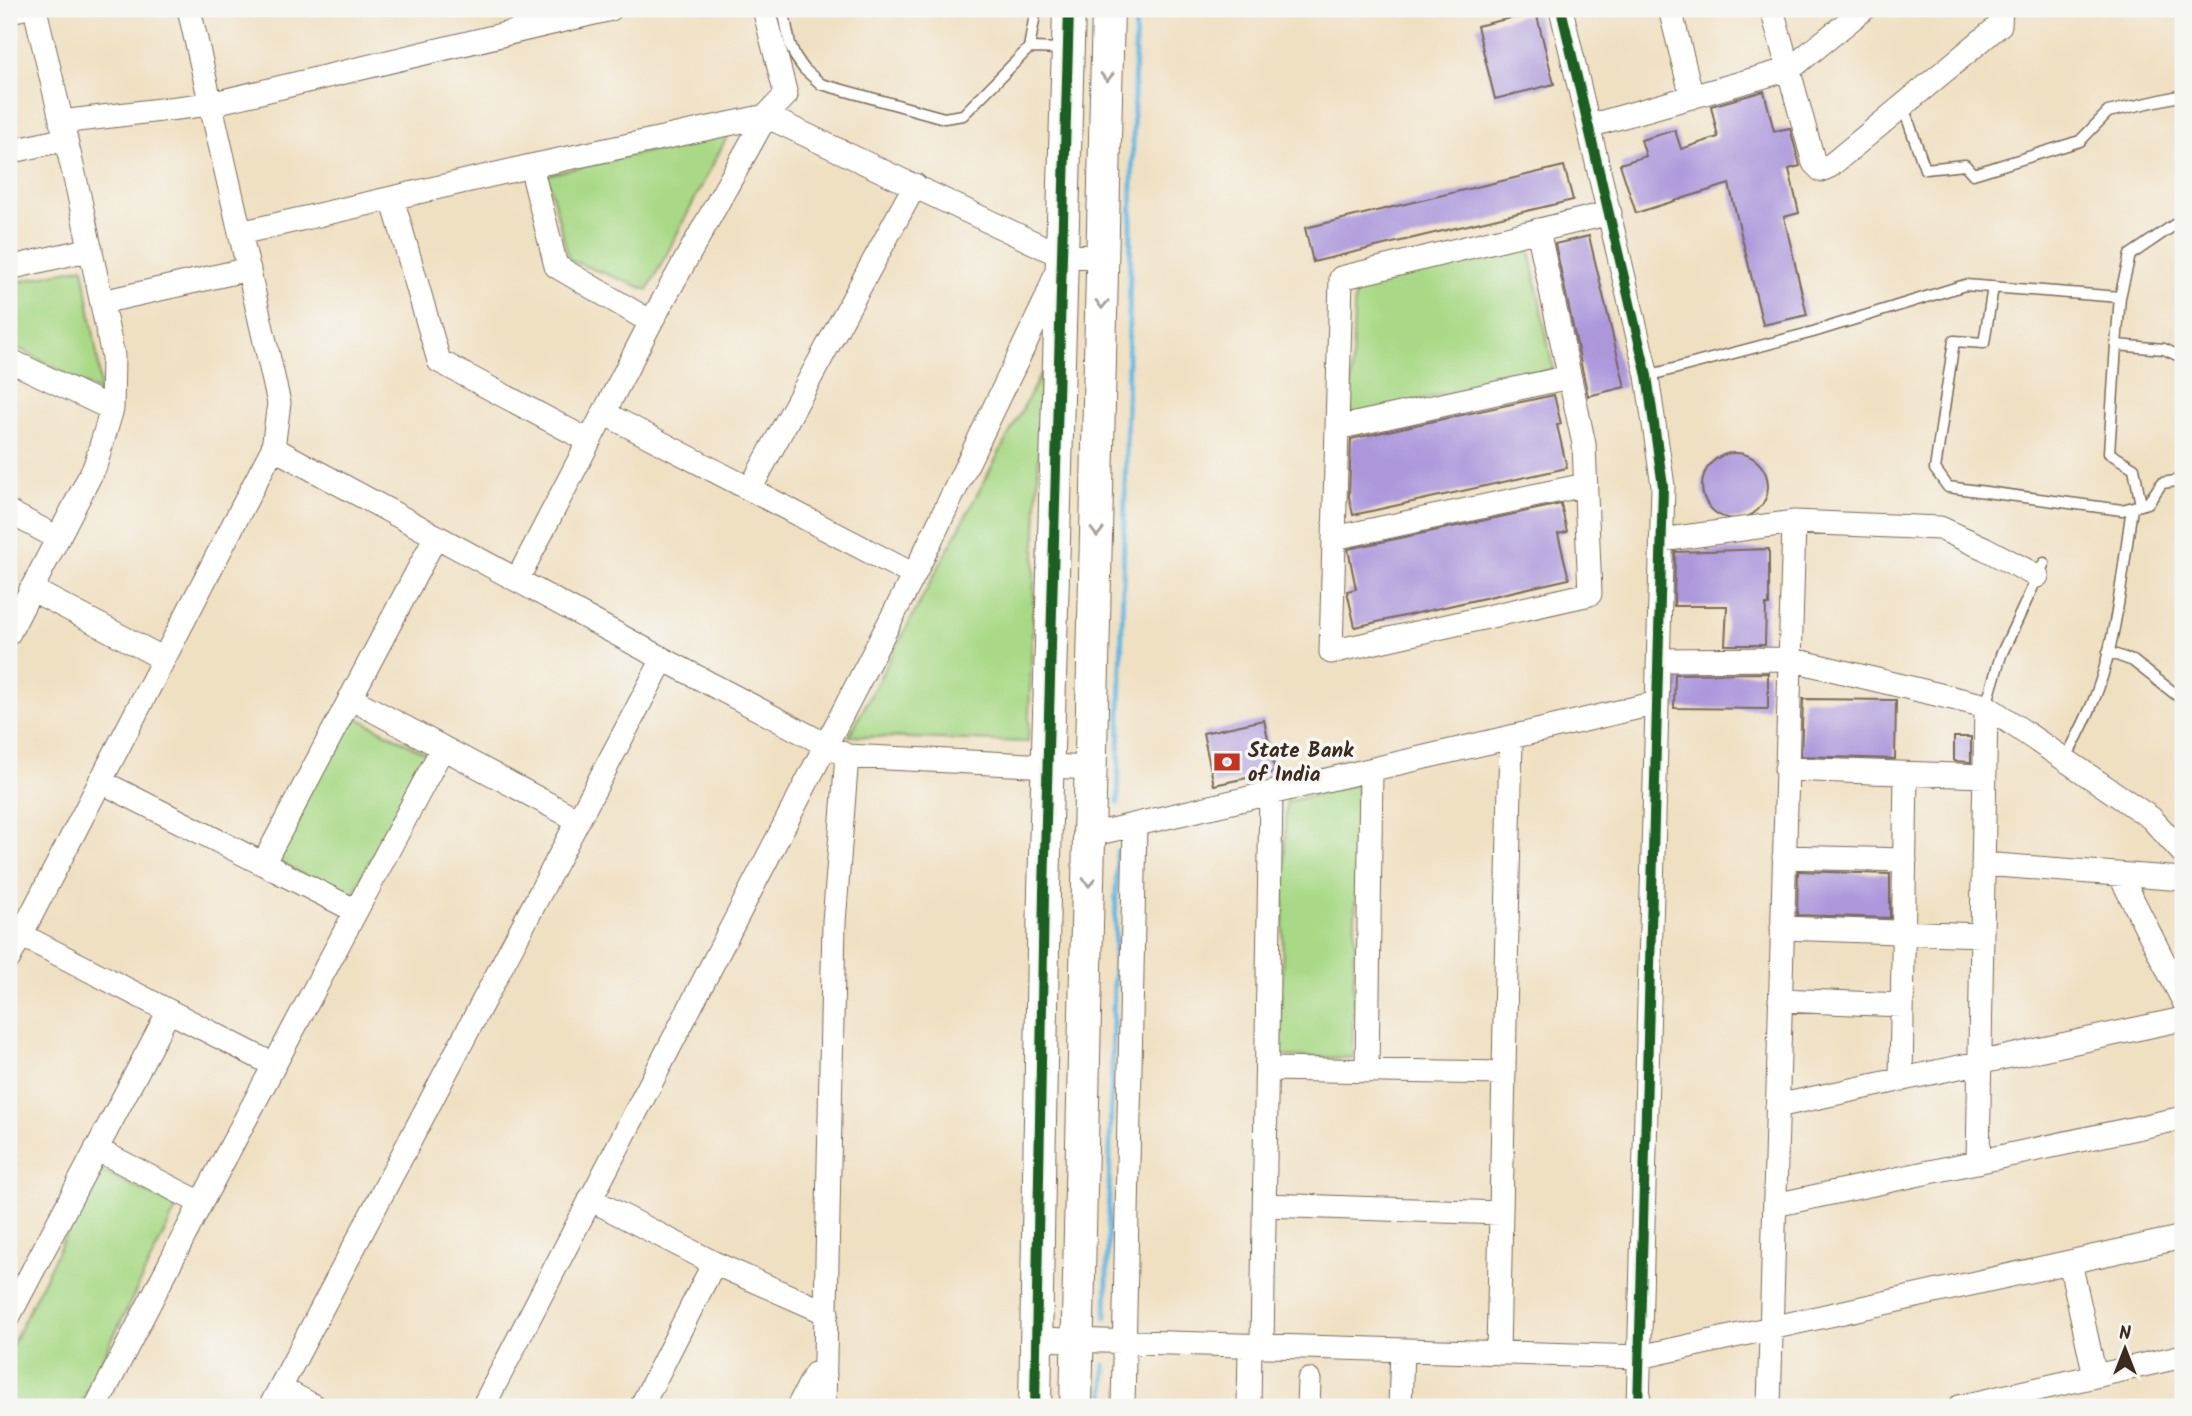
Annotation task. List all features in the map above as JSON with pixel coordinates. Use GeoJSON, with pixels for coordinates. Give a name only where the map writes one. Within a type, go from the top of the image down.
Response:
{"type":"FeatureCollection","features":[{"type":"Feature","properties":{"kind":"street"},"geometry":{"type":"LineString","coordinates":[[9,11],[20,9]]}},
{"type":"Feature","properties":{"kind":"street"},"geometry":{"type":"LineString","coordinates":[[9,633],[95,466],[112,409],[113,356],[35,9]]}},
{"type":"Feature","properties":{"kind":"street"},"geometry":{"type":"LineString","coordinates":[[9,958],[273,449],[279,402],[189,9]]}},
{"type":"Feature","properties":{"kind":"street"},"geometry":{"type":"LineString","coordinates":[[9,152],[64,130],[211,104],[611,9]]}},
{"type":"Feature","properties":{"kind":"street"},"geometry":{"type":"LineString","coordinates":[[517,580],[651,322],[766,116],[786,95],[764,9]]}},
{"type":"Feature","properties":{"kind":"street"},"geometry":{"type":"LineString","coordinates":[[1035,1407],[1047,767],[1069,9]]}},
{"type":"Feature","properties":{"kind":"street"},"geometry":{"type":"LineString","coordinates":[[1076,1407],[1108,9]]}},
{"type":"Feature","properties":{"kind":"street"},"geometry":{"type":"LineString","coordinates":[[1561,9],[1647,376],[1662,486],[1638,1407]]}},
{"type":"Feature","properties":{"kind":"street"},"geometry":{"type":"LineString","coordinates":[[1670,9],[1692,97]]}},
{"type":"Feature","properties":{"kind":"street"},"geometry":{"type":"LineString","coordinates":[[1772,9],[1814,163],[1821,170],[1830,166],[2000,25],[2001,9]]}},
{"type":"Feature","properties":{"kind":"street"},"geometry":{"type":"LineString","coordinates":[[1589,126],[1790,69],[1864,9]]}},
{"type":"Feature","properties":{"kind":"street"},"geometry":{"type":"LineString","coordinates":[[240,233],[531,166],[766,116],[1062,256],[1103,257]]}},
{"type":"Feature","properties":{"kind":"street"},"geometry":{"type":"LineString","coordinates":[[531,166],[556,265],[651,322]]}},
{"type":"Feature","properties":{"kind":"street"},"geometry":{"type":"LineString","coordinates":[[750,489],[915,185]]}},
{"type":"Feature","properties":{"kind":"street"},"geometry":{"type":"LineString","coordinates":[[392,198],[439,361],[589,441]]}},
{"type":"Feature","properties":{"kind":"street"},"geometry":{"type":"LineString","coordinates":[[1538,230],[1584,444],[1590,594],[1331,653],[1341,278],[1538,230],[1610,213]]}},
{"type":"Feature","properties":{"kind":"street"},"geometry":{"type":"LineString","coordinates":[[9,268],[90,249]]}},
{"type":"Feature","properties":{"kind":"street"},"geometry":{"type":"LineString","coordinates":[[483,1407],[914,575],[1045,300],[1062,256]]}},
{"type":"Feature","properties":{"kind":"street"},"geometry":{"type":"LineString","coordinates":[[102,302],[248,269]]}},
{"type":"Feature","properties":{"kind":"street"},"geometry":{"type":"LineString","coordinates":[[9,360],[112,409]]}},
{"type":"Feature","properties":{"kind":"street"},"geometry":{"type":"LineString","coordinates":[[1337,428],[1569,377]]}},
{"type":"Feature","properties":{"kind":"street"},"geometry":{"type":"LineString","coordinates":[[604,413],[914,575]]}},
{"type":"Feature","properties":{"kind":"street"},"geometry":{"type":"LineString","coordinates":[[273,449],[848,756],[1091,768]]}},
{"type":"Feature","properties":{"kind":"street"},"geometry":{"type":"LineString","coordinates":[[1334,538],[1585,485]]}},
{"type":"Feature","properties":{"kind":"street"},"geometry":{"type":"LineString","coordinates":[[9,512],[58,538]]}},
{"type":"Feature","properties":{"kind":"street"},"geometry":{"type":"LineString","coordinates":[[1661,540],[1794,522],[1940,528],[2041,570]]}},
{"type":"Feature","properties":{"kind":"street"},"geometry":{"type":"LineString","coordinates":[[1769,1407],[1794,522]]}},
{"type":"Feature","properties":{"kind":"street"},"geometry":{"type":"LineString","coordinates":[[263,864],[436,537]]}},
{"type":"Feature","properties":{"kind":"street"},"geometry":{"type":"LineString","coordinates":[[31,589],[164,659]]}},
{"type":"Feature","properties":{"kind":"street"},"geometry":{"type":"LineString","coordinates":[[316,1407],[275,1397],[663,659]]}},
{"type":"Feature","properties":{"kind":"street"},"geometry":{"type":"LineString","coordinates":[[1658,660],[1789,659],[1986,706],[2151,818],[2183,853]]}},
{"type":"Feature","properties":{"kind":"street"},"geometry":{"type":"LineString","coordinates":[[350,698],[578,820]]}},
{"type":"Feature","properties":{"kind":"street"},"geometry":{"type":"LineString","coordinates":[[1090,835],[1657,703]]}},
{"type":"Feature","properties":{"kind":"street"},"geometry":{"type":"LineString","coordinates":[[1978,1162],[1986,706]]}},
{"type":"Feature","properties":{"kind":"street"},"geometry":{"type":"LineString","coordinates":[[1498,1353],[1511,737]]}},
{"type":"Feature","properties":{"kind":"street"},"geometry":{"type":"LineString","coordinates":[[96,1407],[442,749]]}},
{"type":"Feature","properties":{"kind":"street"},"geometry":{"type":"LineString","coordinates":[[824,1407],[834,922],[848,756]]}},
{"type":"Feature","properties":{"kind":"street"},"geometry":{"type":"LineString","coordinates":[[1786,769],[1984,776]]}},
{"type":"Feature","properties":{"kind":"street"},"geometry":{"type":"LineString","coordinates":[[1367,1071],[1371,770]]}},
{"type":"Feature","properties":{"kind":"street"},"geometry":{"type":"LineString","coordinates":[[1901,1080],[1906,774]]}},
{"type":"Feature","properties":{"kind":"street"},"geometry":{"type":"LineString","coordinates":[[100,781],[356,911]]}},
{"type":"Feature","properties":{"kind":"street"},"geometry":{"type":"LineString","coordinates":[[1249,1407],[1256,1346],[1265,1205],[1271,793]]}},
{"type":"Feature","properties":{"kind":"street"},"geometry":{"type":"LineString","coordinates":[[1124,1407],[1135,825]]}},
{"type":"Feature","properties":{"kind":"street"},"geometry":{"type":"LineString","coordinates":[[1784,857],[1905,860]]}},
{"type":"Feature","properties":{"kind":"street"},"geometry":{"type":"LineString","coordinates":[[1983,864],[2183,879]]}},
{"type":"Feature","properties":{"kind":"street"},"geometry":{"type":"LineString","coordinates":[[2120,875],[2183,1000]]}},
{"type":"Feature","properties":{"kind":"street"},"geometry":{"type":"LineString","coordinates":[[1782,928],[1982,935]]}},
{"type":"Feature","properties":{"kind":"street"},"geometry":{"type":"LineString","coordinates":[[21,935],[274,1065]]}},
{"type":"Feature","properties":{"kind":"street"},"geometry":{"type":"LineString","coordinates":[[1780,1000],[1902,1005]]}},
{"type":"Feature","properties":{"kind":"street"},"geometry":{"type":"LineString","coordinates":[[9,1316],[169,1011]]}},
{"type":"Feature","properties":{"kind":"street"},"geometry":{"type":"LineString","coordinates":[[1777,1106],[2183,1019]]}},
{"type":"Feature","properties":{"kind":"street"},"geometry":{"type":"LineString","coordinates":[[1267,1069],[1504,1073]]}},
{"type":"Feature","properties":{"kind":"street"},"geometry":{"type":"LineString","coordinates":[[1774,1205],[2183,1118]]}},
{"type":"Feature","properties":{"kind":"street"},"geometry":{"type":"LineString","coordinates":[[96,1149],[201,1203]]}},
{"type":"Feature","properties":{"kind":"street"},"geometry":{"type":"LineString","coordinates":[[590,1199],[714,1263],[827,1313]]}},
{"type":"Feature","properties":{"kind":"street"},"geometry":{"type":"LineString","coordinates":[[1265,1205],[1502,1213]]}},
{"type":"Feature","properties":{"kind":"street"},"geometry":{"type":"LineString","coordinates":[[1036,1339],[1640,1357],[2183,1237]]}},
{"type":"Feature","properties":{"kind":"street"},"geometry":{"type":"LineString","coordinates":[[2070,1262],[2095,1376]]}},
{"type":"Feature","properties":{"kind":"street"},"geometry":{"type":"LineString","coordinates":[[641,1407],[714,1263]]}},
{"type":"Feature","properties":{"kind":"street"},"geometry":{"type":"LineString","coordinates":[[1400,1407],[1402,1350]]}},
{"type":"Feature","properties":{"kind":"street"},"geometry":{"type":"LineString","coordinates":[[1959,1407],[2020,1400],[2095,1376],[2183,1356]]}},
{"type":"Feature","properties":{"kind":"street"},"geometry":{"type":"LineString","coordinates":[[798,1407],[815,1374],[825,1375]]}},
{"type":"Feature","properties":{"kind":"street"},"geometry":{"type":"LineString","coordinates":[[1308,1407],[1309,1380]]}},
{"type":"Feature","properties":{"kind":"lane"},"geometry":{"type":"LineString","coordinates":[[783,9],[795,56],[804,69],[821,84],[944,118],[962,115],[1029,48],[1036,9]]}},
{"type":"Feature","properties":{"kind":"lane"},"geometry":{"type":"LineString","coordinates":[[1029,48],[1068,49]]}},
{"type":"Feature","properties":{"kind":"lane"},"geometry":{"type":"LineString","coordinates":[[1903,106],[1925,169],[1965,165],[1973,174],[2080,141],[2108,112],[2183,95]]}},
{"type":"Feature","properties":{"kind":"lane"},"geometry":{"type":"LineString","coordinates":[[2065,760],[2094,701],[2108,652],[2137,506],[2134,468],[2109,453],[2120,297],[2130,254],[2183,219]]}},
{"type":"Feature","properties":{"kind":"lane"},"geometry":{"type":"LineString","coordinates":[[1647,376],[1813,332],[1965,285],[2120,297]]}},
{"type":"Feature","properties":{"kind":"lane"},"geometry":{"type":"LineString","coordinates":[[1993,287],[1984,343],[1954,341],[1935,469],[1948,486],[2122,510],[2148,503],[2162,483],[2183,480]]}},
{"type":"Feature","properties":{"kind":"lane"},"geometry":{"type":"LineString","coordinates":[[2116,345],[2164,349],[2183,358]]}},
{"type":"Feature","properties":{"kind":"lane"},"geometry":{"type":"LineString","coordinates":[[1986,706],[2001,655],[2041,570]]}},
{"type":"Feature","properties":{"kind":"lane"},"geometry":{"type":"LineString","coordinates":[[2108,652],[2133,661],[2183,700]]}},
{"type":"Feature","properties":{"kind":"green space"},"geometry":{"type":"Polygon","coordinates":[[[729,133],[648,290],[569,260],[547,175],[729,133]]]}},
{"type":"Feature","properties":{"kind":"green space"},"geometry":{"type":"Polygon","coordinates":[[[1529,246],[1553,369],[1350,416],[1355,286],[1529,246]]]}},
{"type":"Feature","properties":{"kind":"green space"},"geometry":{"type":"Polygon","coordinates":[[[83,267],[98,361],[100,393],[9,343],[9,284],[83,267]]]}},
{"type":"Feature","properties":{"kind":"green space"},"geometry":{"type":"Polygon","coordinates":[[[1042,372],[1028,742],[849,736],[1042,372]]]}},
{"type":"Feature","properties":{"kind":"green space"},"geometry":{"type":"Polygon","coordinates":[[[350,714],[427,754],[350,899],[273,859],[350,714]]]}},
{"type":"Feature","properties":{"kind":"green space"},"geometry":{"type":"Polygon","coordinates":[[[1358,784],[1352,1058],[1280,1056],[1286,802],[1358,784]]]}},
{"type":"Feature","properties":{"kind":"green space"},"geometry":{"type":"Polygon","coordinates":[[[98,1169],[177,1207],[79,1407],[9,1407],[9,1351],[98,1169]]]}},
{"type":"Feature","properties":{"kind":"building"},"geometry":{"type":"Polygon","coordinates":[[[1536,12],[1554,84],[1495,99],[1477,26],[1536,12]]]}},
{"type":"Feature","properties":{"kind":"building"},"geometry":{"type":"Polygon","coordinates":[[[1764,91],[1774,131],[1790,128],[1800,166],[1789,169],[1799,213],[1784,217],[1807,315],[1763,325],[1729,184],[1636,213],[1620,164],[1646,156],[1641,140],[1675,130],[1681,149],[1718,137],[1711,106],[1764,91]]]}},
{"type":"Feature","properties":{"kind":"building"},"geometry":{"type":"Polygon","coordinates":[[[1564,166],[1573,200],[1313,262],[1305,228],[1564,166]]]}},
{"type":"Feature","properties":{"kind":"building"},"geometry":{"type":"Polygon","coordinates":[[[1589,236],[1625,387],[1588,396],[1555,244],[1589,236]]]}},
{"type":"Feature","properties":{"kind":"building"},"geometry":{"type":"Polygon","coordinates":[[[1554,395],[1561,424],[1557,425],[1567,468],[1353,515],[1349,497],[1351,439],[1554,395]]]}},
{"type":"Feature","properties":{"kind":"building"},"geometry":{"type":"Polygon","coordinates":[[[1741,453],[1759,462],[1766,473],[1766,499],[1759,510],[1748,517],[1729,519],[1711,510],[1704,499],[1702,480],[1711,462],[1722,455],[1741,453]]]}},
{"type":"Feature","properties":{"kind":"building"},"geometry":{"type":"Polygon","coordinates":[[[1561,504],[1567,532],[1558,534],[1569,579],[1355,627],[1347,591],[1356,589],[1348,549],[1561,504]]]}},
{"type":"Feature","properties":{"kind":"building"},"geometry":{"type":"Polygon","coordinates":[[[1769,549],[1769,605],[1766,605],[1765,645],[1725,645],[1727,606],[1674,606],[1675,552],[1769,549]]]}},
{"type":"Feature","properties":{"kind":"building"},"geometry":{"type":"Polygon","coordinates":[[[1768,673],[1768,709],[1674,708],[1675,674],[1768,673]]]}},
{"type":"Feature","properties":{"kind":"building"},"geometry":{"type":"Polygon","coordinates":[[[1803,699],[1896,700],[1895,759],[1801,756],[1803,699]]]}},
{"type":"Feature","properties":{"kind":"building"},"geometry":{"type":"Polygon","coordinates":[[[1264,720],[1275,772],[1214,785],[1203,733],[1264,720]]]}},
{"type":"Feature","properties":{"kind":"building"},"geometry":{"type":"Polygon","coordinates":[[[1954,737],[1971,737],[1971,762],[1954,761],[1954,737]]]}},
{"type":"Feature","properties":{"kind":"building"},"geometry":{"type":"Polygon","coordinates":[[[1798,871],[1890,874],[1890,918],[1797,915],[1798,871]]]}},
{"type":"Feature","properties":{"kind":"waterway"},"geometry":{"type":"LineString","coordinates":[[1118,803],[1136,9]]}},
{"type":"Feature","properties":{"kind":"waterway"},"geometry":{"type":"LineString","coordinates":[[1106,1318],[1117,851]]}},
{"type":"Feature","properties":{"kind":"waterway"},"geometry":{"type":"LineString","coordinates":[[1104,1407],[1105,1365]]}},
{"type":"Feature","properties":{"kind":"cycle path"},"geometry":{"type":"LineString","coordinates":[[1035,1407],[1044,891],[1069,9]]}},
{"type":"Feature","properties":{"kind":"cycle path"},"geometry":{"type":"LineString","coordinates":[[1561,9],[1647,376],[1663,486],[1638,1407]]}},
{"type":"Feature","properties":{"kind":"place","name":"State Bank of India"},"geometry":{"type":"Point","coordinates":[1227,762]}}]}
